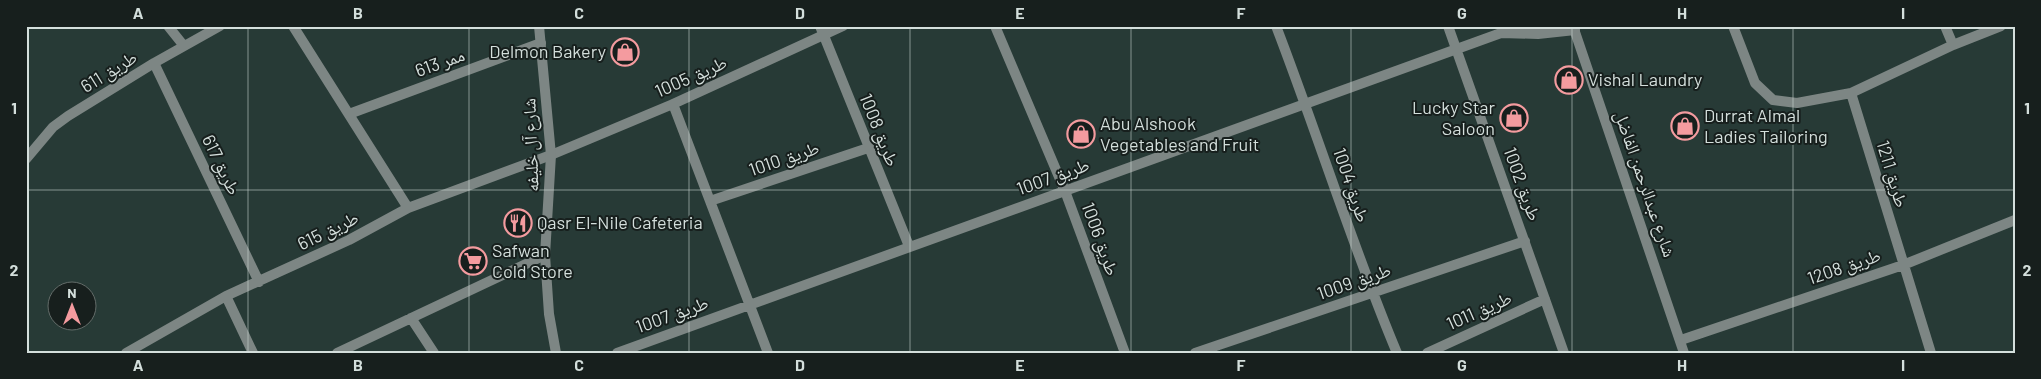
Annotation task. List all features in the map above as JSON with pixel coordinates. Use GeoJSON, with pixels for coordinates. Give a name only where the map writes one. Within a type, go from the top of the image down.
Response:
{"type":"FeatureCollection","features":[{"type":"Feature","properties":{"kind":"street"},"geometry":{"type":"LineString","coordinates":[[168,26],[184,46]]}},
{"type":"Feature","properties":{"kind":"street","name":"طريق 611"},"geometry":{"type":"LineString","coordinates":[[26,159],[40,141],[68,116],[154,63],[220,26]]}},
{"type":"Feature","properties":{"kind":"street"},"geometry":{"type":"LineString","coordinates":[[292,26],[350,114],[408,208]]}},
{"type":"Feature","properties":{"kind":"street","name":"شارع آل خليفه"},"geometry":{"type":"LineString","coordinates":[[539,26],[551,155],[545,255],[549,314],[556,353]]}},
{"type":"Feature","properties":{"kind":"street","name":"طريق 1005"},"geometry":{"type":"LineString","coordinates":[[551,155],[674,104],[822,31],[843,26]]}},
{"type":"Feature","properties":{"kind":"street","name":"طريق 1006"},"geometry":{"type":"LineString","coordinates":[[996,26],[1065,190],[1125,353]]}},
{"type":"Feature","properties":{"kind":"street","name":"طريق 1004"},"geometry":{"type":"LineString","coordinates":[[1276,26],[1306,104],[1372,293],[1398,353]]}},
{"type":"Feature","properties":{"kind":"street","name":"طريق 1002"},"geometry":{"type":"LineString","coordinates":[[1448,26],[1564,353]]}},
{"type":"Feature","properties":{"kind":"street","name":"طريق 1007"},"geometry":{"type":"LineString","coordinates":[[1501,33],[1509,26]]}},
{"type":"Feature","properties":{"kind":"street"},"geometry":{"type":"LineString","coordinates":[[1733,26],[1755,83],[1773,100],[1797,103],[1851,93],[1953,45],[2001,26]]}},
{"type":"Feature","properties":{"kind":"street"},"geometry":{"type":"LineString","coordinates":[[1945,26],[1953,45]]}},
{"type":"Feature","properties":{"kind":"street","name":"طريق 1007"},"geometry":{"type":"LineString","coordinates":[[617,353],[1501,33],[1538,34],[1574,28]]}},
{"type":"Feature","properties":{"kind":"street","name":"شارع عبدالرحمن الفاضل"},"geometry":{"type":"LineString","coordinates":[[1574,28],[1684,353]]}},
{"type":"Feature","properties":{"kind":"street","name":"طريق 1008"},"geometry":{"type":"LineString","coordinates":[[822,31],[909,246]]}},
{"type":"Feature","properties":{"kind":"street","name":"ممر 613"},"geometry":{"type":"LineString","coordinates":[[350,114],[541,43]]}},
{"type":"Feature","properties":{"kind":"street","name":"طريق 617"},"geometry":{"type":"LineString","coordinates":[[154,63],[259,282]]}},
{"type":"Feature","properties":{"kind":"street","name":"طريق 1211"},"geometry":{"type":"LineString","coordinates":[[1851,93],[1931,353]]}},
{"type":"Feature","properties":{"kind":"street"},"geometry":{"type":"LineString","coordinates":[[674,104],[768,353]]}},
{"type":"Feature","properties":{"kind":"street","name":"طريق 1010"},"geometry":{"type":"LineString","coordinates":[[710,201],[868,148]]}},
{"type":"Feature","properties":{"kind":"street","name":"طريق 615"},"geometry":{"type":"LineString","coordinates":[[126,353],[226,296],[349,240],[408,208],[551,155]]}},
{"type":"Feature","properties":{"kind":"street","name":"طريق 1208"},"geometry":{"type":"LineString","coordinates":[[1681,340],[1903,265],[2015,220]]}},
{"type":"Feature","properties":{"kind":"street","name":"طريق 1009"},"geometry":{"type":"LineString","coordinates":[[1194,353],[1525,241]]}},
{"type":"Feature","properties":{"kind":"street"},"geometry":{"type":"LineString","coordinates":[[337,353],[545,255]]}},
{"type":"Feature","properties":{"kind":"street"},"geometry":{"type":"LineString","coordinates":[[226,296],[253,353]]}},
{"type":"Feature","properties":{"kind":"street","name":"طريق 1011"},"geometry":{"type":"LineString","coordinates":[[1427,353],[1545,299]]}},
{"type":"Feature","properties":{"kind":"street"},"geometry":{"type":"LineString","coordinates":[[412,318],[434,353]]}},
{"type":"Feature","properties":{"kind":"place","name":"Delmon Bakery"},"geometry":{"type":"Point","coordinates":[625,52]}},
{"type":"Feature","properties":{"kind":"place","name":"Vishal Laundry"},"geometry":{"type":"Point","coordinates":[1569,80]}},
{"type":"Feature","properties":{"kind":"place","name":"Lucky Star Saloon"},"geometry":{"type":"Point","coordinates":[1514,118]}},
{"type":"Feature","properties":{"kind":"place","name":"Durrat Almal Ladies Tailoring"},"geometry":{"type":"Point","coordinates":[1685,126]}},
{"type":"Feature","properties":{"kind":"place","name":"Abu Alshook Vegetables and Fruit"},"geometry":{"type":"Point","coordinates":[1081,134]}},
{"type":"Feature","properties":{"kind":"place","name":"Qasr El-Nile Cafeteria"},"geometry":{"type":"Point","coordinates":[518,223]}},
{"type":"Feature","properties":{"kind":"place","name":"Safwan Cold Store"},"geometry":{"type":"Point","coordinates":[473,261]}}]}
